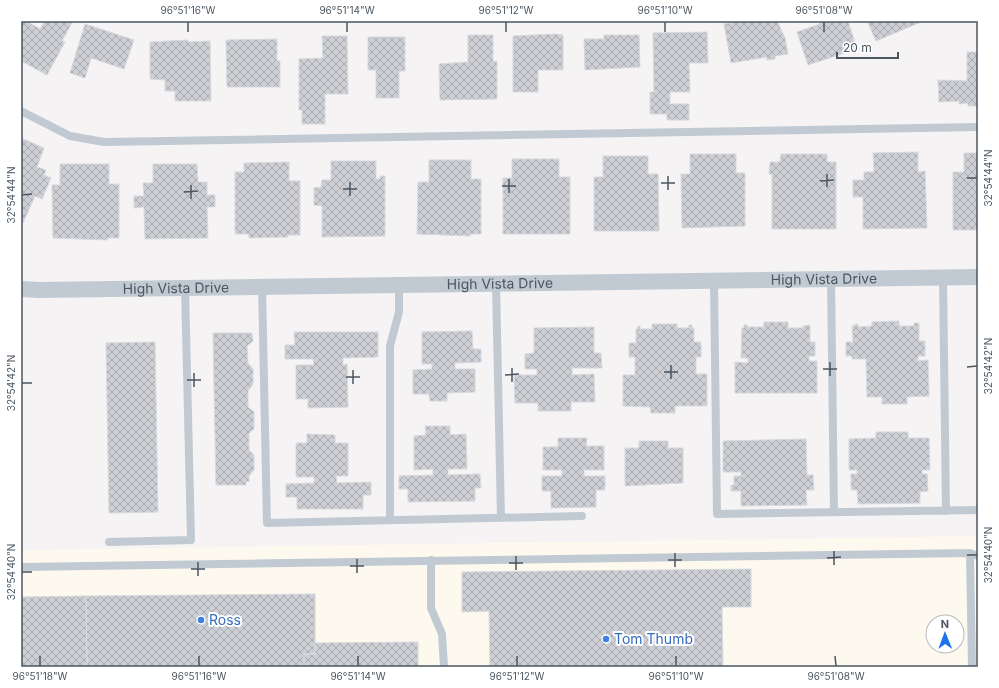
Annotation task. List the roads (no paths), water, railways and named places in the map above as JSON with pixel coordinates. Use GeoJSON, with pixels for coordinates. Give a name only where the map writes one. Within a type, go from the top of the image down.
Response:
{"type":"FeatureCollection","features":[{"type":"Feature","properties":{"kind":"street","name":"High Vista Drive"},"geometry":{"type":"LineString","coordinates":[[21,288],[39,290],[978,278]]}},
{"type":"Feature","properties":{"kind":"lane"},"geometry":{"type":"LineString","coordinates":[[21,111],[70,136],[104,142],[978,127]]}},
{"type":"Feature","properties":{"kind":"lane"},"geometry":{"type":"LineString","coordinates":[[943,278],[946,511]]}},
{"type":"Feature","properties":{"kind":"lane"},"geometry":{"type":"LineString","coordinates":[[831,279],[834,512]]}},
{"type":"Feature","properties":{"kind":"lane"},"geometry":{"type":"LineString","coordinates":[[714,281],[717,514],[978,510]]}},
{"type":"Feature","properties":{"kind":"lane"},"geometry":{"type":"LineString","coordinates":[[496,284],[501,518]]}},
{"type":"Feature","properties":{"kind":"lane"},"geometry":{"type":"LineString","coordinates":[[390,520],[390,346],[398,312],[399,285]]}},
{"type":"Feature","properties":{"kind":"lane"},"geometry":{"type":"LineString","coordinates":[[262,287],[267,523],[582,516]]}},
{"type":"Feature","properties":{"kind":"lane"},"geometry":{"type":"LineString","coordinates":[[109,542],[191,540],[185,288]]}},
{"type":"Feature","properties":{"kind":"lane"},"geometry":{"type":"LineString","coordinates":[[21,567],[431,560],[974,554],[972,667]]}},
{"type":"Feature","properties":{"kind":"lane"},"geometry":{"type":"LineString","coordinates":[[431,560],[432,608],[442,634],[444,667]]}},
{"type":"Feature","properties":{"kind":"place","name":"Ross"},"geometry":{"type":"Point","coordinates":[201,620]}},
{"type":"Feature","properties":{"kind":"place","name":"Tom Thumb"},"geometry":{"type":"Point","coordinates":[606,639]}}]}
